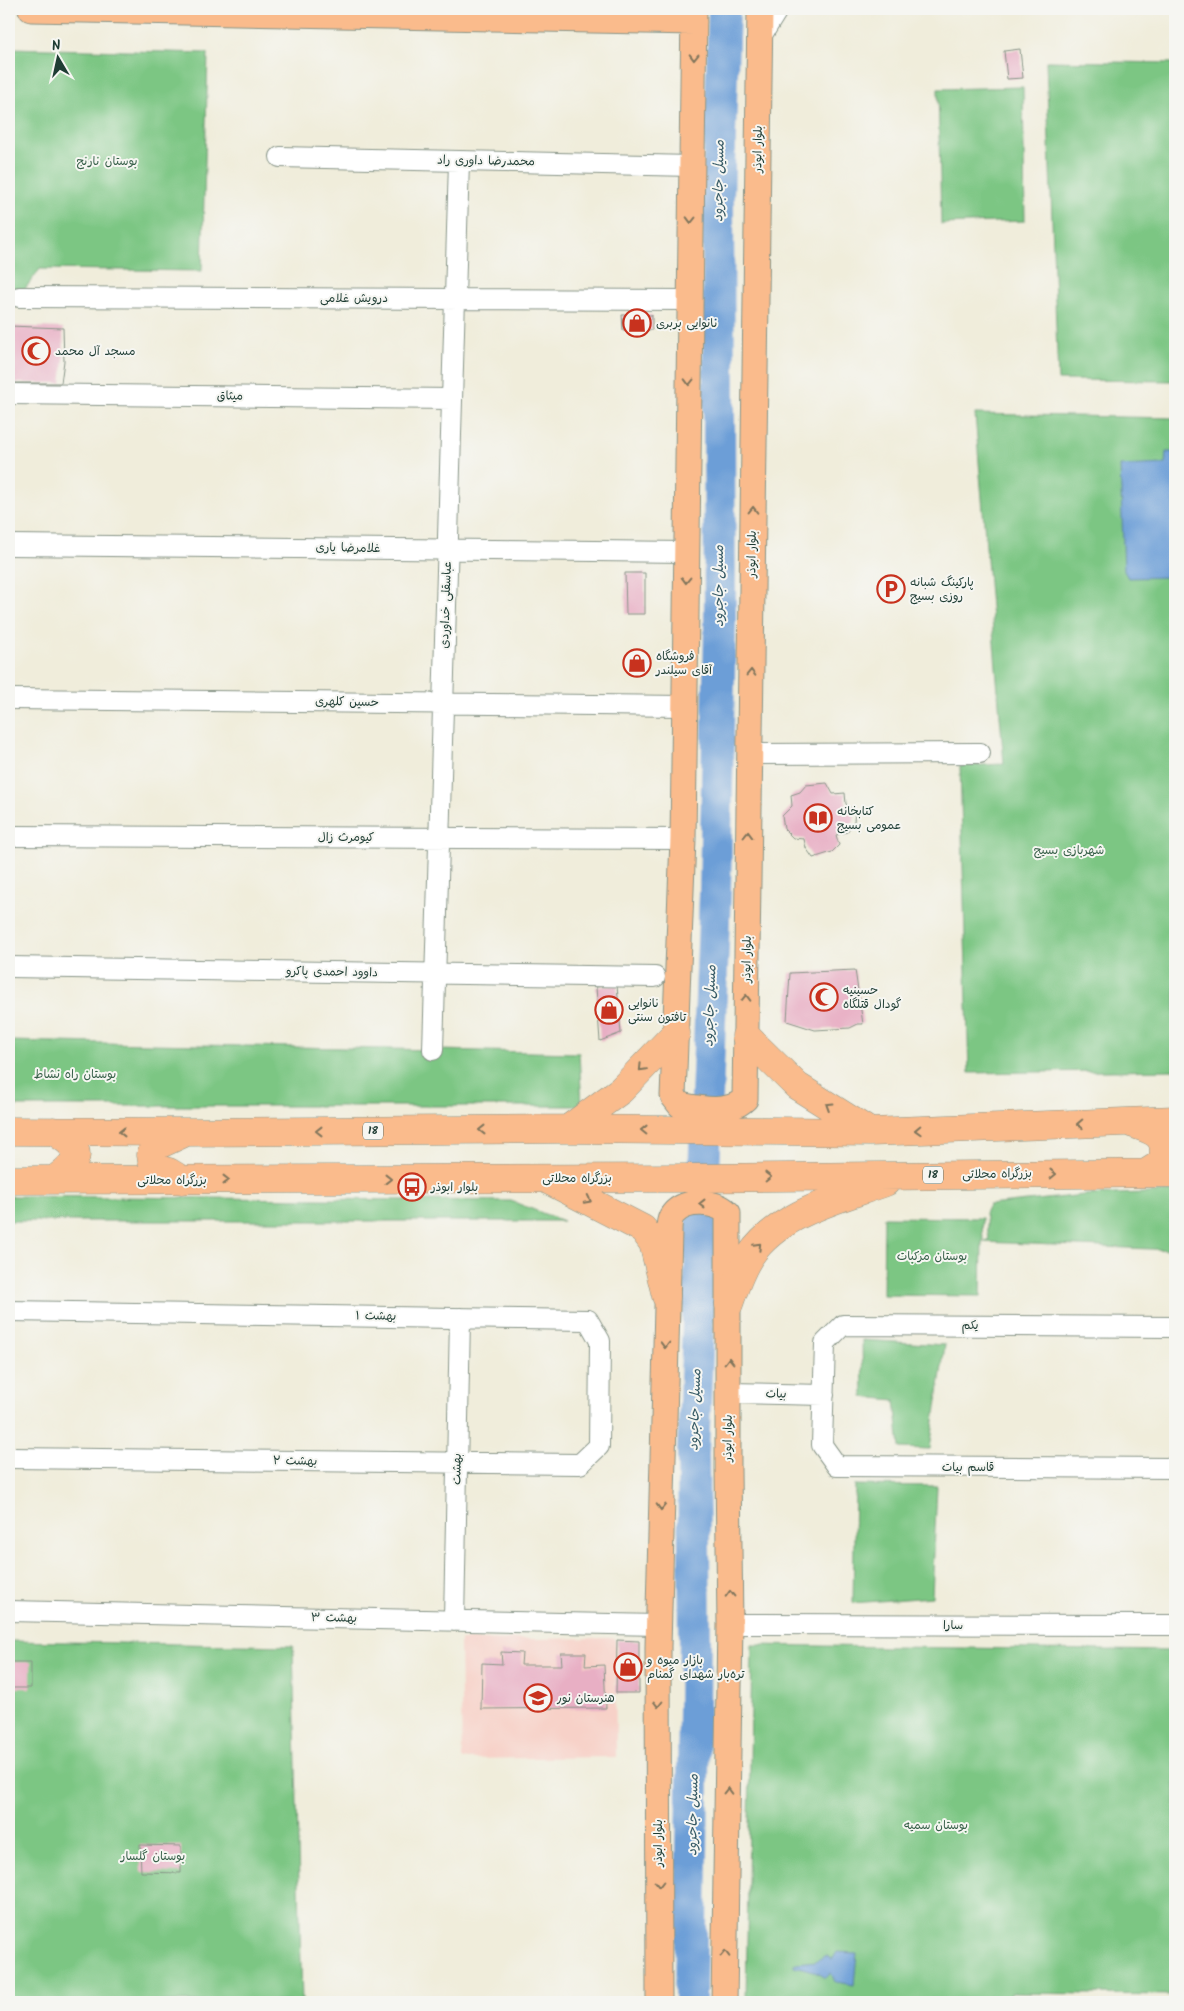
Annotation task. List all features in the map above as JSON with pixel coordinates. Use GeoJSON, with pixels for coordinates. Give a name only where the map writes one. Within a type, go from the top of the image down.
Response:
{"type":"FeatureCollection","features":[{"type":"Feature","properties":{"kind":"highway"},"geometry":{"type":"LineString","coordinates":[[568,1129],[621,1090],[676,1033]]}},
{"type":"Feature","properties":{"kind":"highway"},"geometry":{"type":"LineString","coordinates":[[746,1036],[797,1086],[870,1132]]}},
{"type":"Feature","properties":{"kind":"highway","name":"18"},"geometry":{"type":"LineString","coordinates":[[9,1131],[186,1132],[568,1129],[686,1111],[722,1120],[870,1132],[1129,1122]]}},
{"type":"Feature","properties":{"kind":"highway"},"geometry":{"type":"LineString","coordinates":[[1129,1122],[1175,1120]]}},
{"type":"Feature","properties":{"kind":"highway"},"geometry":{"type":"LineString","coordinates":[[1129,1122],[1153,1131],[1163,1140],[1165,1152],[1162,1163],[1146,1173]]}},
{"type":"Feature","properties":{"kind":"highway"},"geometry":{"type":"LineString","coordinates":[[53,1131],[68,1140],[74,1146],[76,1153],[72,1167],[54,1180]]}},
{"type":"Feature","properties":{"kind":"highway"},"geometry":{"type":"LineString","coordinates":[[182,1180],[169,1172],[158,1169],[153,1164],[151,1154],[154,1147],[186,1132]]}},
{"type":"Feature","properties":{"kind":"highway","name":"بزرگراه محلاتی"},"geometry":{"type":"LineString","coordinates":[[9,1180],[720,1178],[1175,1173]]}},
{"type":"Feature","properties":{"kind":"highway"},"geometry":{"type":"LineString","coordinates":[[729,1304],[739,1274],[751,1254],[778,1228],[810,1211],[905,1175]]}},
{"type":"Feature","properties":{"kind":"highway"},"geometry":{"type":"LineString","coordinates":[[544,1178],[643,1230],[653,1243],[666,1296]]}},
{"type":"Feature","properties":{"kind":"main road"},"geometry":{"type":"LineString","coordinates":[[31,9],[694,15],[682,839],[676,1033],[686,1111]]}},
{"type":"Feature","properties":{"kind":"main road","name":"بلوار ابوذر"},"geometry":{"type":"LineString","coordinates":[[722,1120],[745,1099],[760,9]]}},
{"type":"Feature","properties":{"kind":"main road","name":"بلوار ابوذر"},"geometry":{"type":"LineString","coordinates":[[659,2002],[658,1625],[668,1232],[670,1219],[674,1213],[690,1205],[702,1204],[718,1206],[728,1214],[730,1624],[724,2002]]}},
{"type":"Feature","properties":{"kind":"street"},"geometry":{"type":"LineString","coordinates":[[760,38],[778,9]]}},
{"type":"Feature","properties":{"kind":"street","name":"محمدرضا داوری راد"},"geometry":{"type":"LineString","coordinates":[[280,157],[692,166]]}},
{"type":"Feature","properties":{"kind":"street","name":"عباسقلی خداوردی"},"geometry":{"type":"LineString","coordinates":[[434,1050],[459,161]]}},
{"type":"Feature","properties":{"kind":"street","name":"درویش غلامی"},"geometry":{"type":"LineString","coordinates":[[19,297],[690,300]]}},
{"type":"Feature","properties":{"kind":"street","name":"میثاق"},"geometry":{"type":"LineString","coordinates":[[9,394],[452,399]]}},
{"type":"Feature","properties":{"kind":"street","name":"غلامرضا یاری"},"geometry":{"type":"LineString","coordinates":[[9,545],[687,552]]}},
{"type":"Feature","properties":{"kind":"street","name":"حسین کلهری"},"geometry":{"type":"LineString","coordinates":[[9,699],[684,706]]}},
{"type":"Feature","properties":{"kind":"street"},"geometry":{"type":"LineString","coordinates":[[750,754],[980,752]]}},
{"type":"Feature","properties":{"kind":"street","name":"کیومرث زال"},"geometry":{"type":"LineString","coordinates":[[9,836],[682,839]]}},
{"type":"Feature","properties":{"kind":"street","name":"داوود احمدی پاکرو"},"geometry":{"type":"LineString","coordinates":[[9,967],[655,977]]}},
{"type":"Feature","properties":{"kind":"street","name":"بهشت ۱"},"geometry":{"type":"LineString","coordinates":[[9,1311],[588,1320],[600,1341],[599,1446],[580,1464]]}},
{"type":"Feature","properties":{"kind":"street","name":"بهشت"},"geometry":{"type":"LineString","coordinates":[[454,1621],[460,1318]]}},
{"type":"Feature","properties":{"kind":"street","name":"یکم"},"geometry":{"type":"LineString","coordinates":[[824,1395],[825,1343],[843,1325],[1175,1327]]}},
{"type":"Feature","properties":{"kind":"street","name":"بیات"},"geometry":{"type":"LineString","coordinates":[[729,1393],[824,1395]]}},
{"type":"Feature","properties":{"kind":"street","name":"قاسم بیات"},"geometry":{"type":"LineString","coordinates":[[824,1395],[822,1445],[837,1466],[1175,1468]]}},
{"type":"Feature","properties":{"kind":"street","name":"بهشت ۲"},"geometry":{"type":"LineString","coordinates":[[9,1458],[580,1464]]}},
{"type":"Feature","properties":{"kind":"street","name":"بهشت ۳"},"geometry":{"type":"LineString","coordinates":[[9,1611],[658,1625]]}},
{"type":"Feature","properties":{"kind":"street","name":"سارا"},"geometry":{"type":"LineString","coordinates":[[730,1624],[1175,1625]]}},
{"type":"Feature","properties":{"kind":"shaded area","name":"هنرستان نور"},"geometry":{"type":"Polygon","coordinates":[[[615,1638],[616,1757],[462,1759],[460,1640],[615,1638]]]}},
{"type":"Feature","properties":{"kind":"green space","name":"بوستان نارنج"},"geometry":{"type":"Polygon","coordinates":[[[9,48],[208,53],[202,271],[40,269],[9,310],[9,48]]]}},
{"type":"Feature","properties":{"kind":"green space"},"geometry":{"type":"Polygon","coordinates":[[[1046,61],[1175,63],[1175,381],[1058,380],[1046,61]]]}},
{"type":"Feature","properties":{"kind":"green space"},"geometry":{"type":"Polygon","coordinates":[[[1023,87],[1025,221],[941,224],[938,89],[1023,87]]]}},
{"type":"Feature","properties":{"kind":"green space","name":"شهربازی بسیج"},"geometry":{"type":"Polygon","coordinates":[[[975,414],[1175,418],[1175,1070],[969,1073],[960,766],[1004,764],[975,414]]]}},
{"type":"Feature","properties":{"kind":"green space","name":"بوستان راه نشاط"},"geometry":{"type":"Polygon","coordinates":[[[9,1041],[579,1053],[582,1106],[9,1106],[9,1041]]]}},
{"type":"Feature","properties":{"kind":"green space","name":"بوستان مرکبات"},"geometry":{"type":"Polygon","coordinates":[[[1175,1192],[1175,1250],[982,1242],[981,1296],[883,1295],[884,1217],[982,1218],[983,1242],[989,1239],[985,1213],[989,1205],[1084,1195],[1175,1192]]]}},
{"type":"Feature","properties":{"kind":"green space"},"geometry":{"type":"Polygon","coordinates":[[[9,1196],[511,1201],[563,1221],[9,1221],[9,1196]]]}},
{"type":"Feature","properties":{"kind":"green space"},"geometry":{"type":"Polygon","coordinates":[[[862,1340],[945,1345],[930,1449],[900,1448],[895,1400],[863,1397],[862,1340]]]}},
{"type":"Feature","properties":{"kind":"green space"},"geometry":{"type":"Polygon","coordinates":[[[855,1485],[937,1486],[932,1597],[853,1603],[855,1485]]]}},
{"type":"Feature","properties":{"kind":"green space","name":"بوستان گلسار"},"geometry":{"type":"Polygon","coordinates":[[[9,1641],[293,1646],[302,2002],[9,2002],[9,1641]]]}},
{"type":"Feature","properties":{"kind":"green space","name":"بوستان سمیه"},"geometry":{"type":"Polygon","coordinates":[[[752,1645],[1175,1651],[1175,1995],[1011,1993],[1010,2002],[746,2002],[752,1645]]]}},
{"type":"Feature","properties":{"kind":"water"},"geometry":{"type":"Polygon","coordinates":[[[1166,452],[1175,452],[1175,577],[1128,578],[1124,571],[1120,466],[1165,464],[1166,452]]]}},
{"type":"Feature","properties":{"kind":"water"},"geometry":{"type":"Polygon","coordinates":[[[837,1952],[857,1953],[854,1985],[835,1982],[831,1973],[826,1978],[814,1971],[794,1966],[796,1963],[816,1961],[826,1955],[832,1960],[837,1952]]]}},
{"type":"Feature","properties":{"kind":"building"},"geometry":{"type":"Polygon","coordinates":[[[1020,49],[1023,78],[1007,79],[1004,51],[1020,49]]]}},
{"type":"Feature","properties":{"kind":"building","name":"نانوایی بربری"},"geometry":{"type":"Polygon","coordinates":[[[622,315],[652,315],[652,330],[623,330],[622,315]]]}},
{"type":"Feature","properties":{"kind":"building","name":"مسجد آل محمد"},"geometry":{"type":"Polygon","coordinates":[[[9,326],[63,328],[64,361],[61,383],[9,383],[9,326]]]}},
{"type":"Feature","properties":{"kind":"building"},"geometry":{"type":"Polygon","coordinates":[[[625,573],[645,573],[645,614],[626,614],[625,573]]]}},
{"type":"Feature","properties":{"kind":"building","name":"کتابخانه عمومی بسیج"},"geometry":{"type":"Polygon","coordinates":[[[827,783],[833,794],[845,793],[846,804],[855,812],[854,821],[847,832],[836,835],[839,845],[832,852],[813,858],[806,848],[804,839],[793,838],[784,829],[782,816],[792,806],[791,795],[800,792],[806,785],[827,783]]]}},
{"type":"Feature","properties":{"kind":"building","name":"حسینیه گودال قتلگاه"},"geometry":{"type":"Polygon","coordinates":[[[855,970],[863,1024],[850,1028],[815,1030],[787,1021],[790,973],[855,970]]]}},
{"type":"Feature","properties":{"kind":"building","name":"نانوایی تافتون سنتی"},"geometry":{"type":"Polygon","coordinates":[[[617,985],[621,1033],[600,1041],[596,987],[617,985]]]}},
{"type":"Feature","properties":{"kind":"building","name":"بازار میوه و تره‌بار شهدای گمنام"},"geometry":{"type":"Polygon","coordinates":[[[617,1640],[639,1641],[639,1693],[616,1693],[617,1640]]]}},
{"type":"Feature","properties":{"kind":"building"},"geometry":{"type":"Polygon","coordinates":[[[501,1652],[522,1653],[521,1665],[562,1665],[561,1653],[586,1653],[585,1666],[604,1665],[606,1708],[481,1709],[482,1663],[502,1664],[501,1652]]]}},
{"type":"Feature","properties":{"kind":"building"},"geometry":{"type":"Polygon","coordinates":[[[9,1662],[31,1662],[31,1688],[9,1688],[9,1662]]]}},
{"type":"Feature","properties":{"kind":"building"},"geometry":{"type":"Polygon","coordinates":[[[140,1845],[181,1846],[181,1873],[141,1872],[140,1845]]]}},
{"type":"Feature","properties":{"kind":"waterway","name":"مسیل جاجرود"},"geometry":{"type":"LineString","coordinates":[[690,2002],[695,1636],[693,1454],[715,894],[720,622],[718,198],[724,9]]}},
{"type":"Feature","properties":{"kind":"place","name":"نانوایی بربری"},"geometry":{"type":"Point","coordinates":[637,323]}},
{"type":"Feature","properties":{"kind":"place","name":"مسجد آل محمد"},"geometry":{"type":"Point","coordinates":[36,351]}},
{"type":"Feature","properties":{"kind":"place","name":"پارکینگ شبانه روزی بسیج"},"geometry":{"type":"Point","coordinates":[891,589]}},
{"type":"Feature","properties":{"kind":"place","name":"فروشگاه آقای سیلندر"},"geometry":{"type":"Point","coordinates":[637,663]}},
{"type":"Feature","properties":{"kind":"place","name":"کتابخانه عمومی بسیج"},"geometry":{"type":"Point","coordinates":[818,818]}},
{"type":"Feature","properties":{"kind":"place","name":"حسینیه گودال قتلگاه"},"geometry":{"type":"Point","coordinates":[824,997]}},
{"type":"Feature","properties":{"kind":"place","name":"نانوایی تافتون سنتی"},"geometry":{"type":"Point","coordinates":[609,1010]}},
{"type":"Feature","properties":{"kind":"place","name":"بلوار ابوذر"},"geometry":{"type":"Point","coordinates":[412,1187]}},
{"type":"Feature","properties":{"kind":"place","name":"بازار میوه و تره‌بار شهدای گمنام"},"geometry":{"type":"Point","coordinates":[628,1667]}},
{"type":"Feature","properties":{"kind":"place","name":"هنرستان نور"},"geometry":{"type":"Point","coordinates":[538,1698]}}]}
